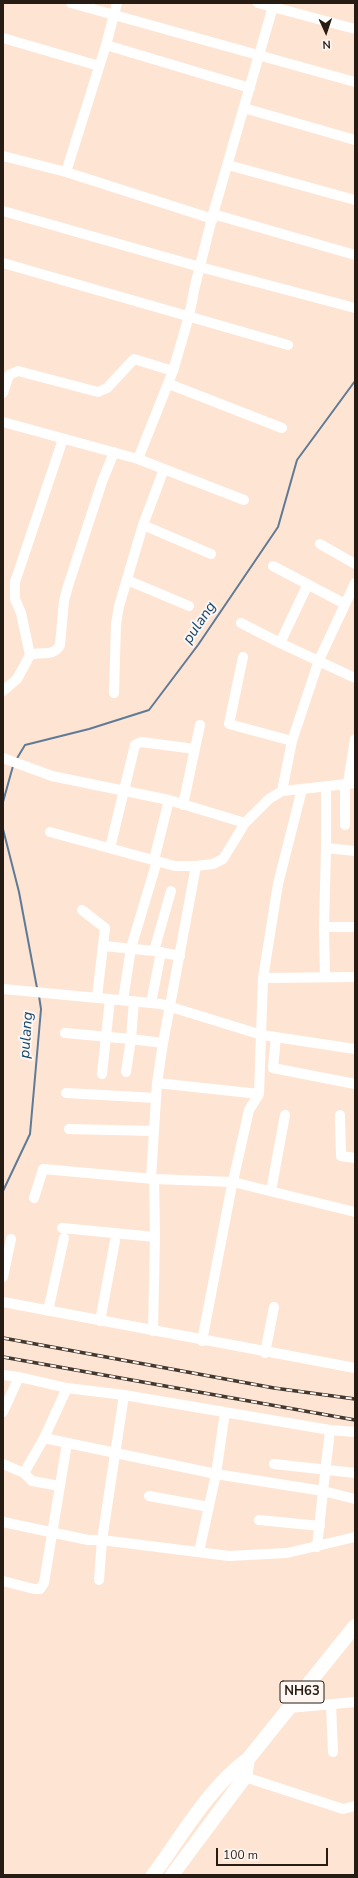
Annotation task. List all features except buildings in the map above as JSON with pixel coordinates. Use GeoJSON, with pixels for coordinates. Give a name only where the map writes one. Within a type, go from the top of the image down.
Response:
{"type":"FeatureCollection","features":[{"type":"Feature","properties":{"kind":"highway","name":"NH63"},"geometry":{"type":"LineString","coordinates":[[172,1875],[248,1759],[355,1626]]}},
{"type":"Feature","properties":{"kind":"highway","name":"NH63"},"geometry":{"type":"LineString","coordinates":[[153,1875],[197,1813],[240,1773]]}},
{"type":"Feature","properties":{"kind":"street"},"geometry":{"type":"LineString","coordinates":[[71,3],[355,82]]}},
{"type":"Feature","properties":{"kind":"street"},"geometry":{"type":"LineString","coordinates":[[66,172],[106,45],[117,3]]}},
{"type":"Feature","properties":{"kind":"street"},"geometry":{"type":"LineString","coordinates":[[258,3],[273,5],[355,29]]}},
{"type":"Feature","properties":{"kind":"street"},"geometry":{"type":"LineString","coordinates":[[138,459],[173,371],[189,316],[213,217],[273,5]]}},
{"type":"Feature","properties":{"kind":"street"},"geometry":{"type":"LineString","coordinates":[[3,38],[99,66]]}},
{"type":"Feature","properties":{"kind":"street"},"geometry":{"type":"LineString","coordinates":[[106,45],[250,88]]}},
{"type":"Feature","properties":{"kind":"street"},"geometry":{"type":"LineString","coordinates":[[244,108],[355,140]]}},
{"type":"Feature","properties":{"kind":"street"},"geometry":{"type":"LineString","coordinates":[[3,156],[66,172],[213,217],[355,255]]}},
{"type":"Feature","properties":{"kind":"street"},"geometry":{"type":"LineString","coordinates":[[228,164],[355,200]]}},
{"type":"Feature","properties":{"kind":"street"},"geometry":{"type":"LineString","coordinates":[[3,211],[200,267],[355,308]]}},
{"type":"Feature","properties":{"kind":"street"},"geometry":{"type":"LineString","coordinates":[[3,263],[288,345]]}},
{"type":"Feature","properties":{"kind":"street"},"geometry":{"type":"LineString","coordinates":[[3,393],[9,374],[18,371],[98,392],[107,388],[134,359],[173,371]]}},
{"type":"Feature","properties":{"kind":"street"},"geometry":{"type":"LineString","coordinates":[[169,384],[282,428]]}},
{"type":"Feature","properties":{"kind":"street"},"geometry":{"type":"LineString","coordinates":[[3,422],[138,459],[244,500]]}},
{"type":"Feature","properties":{"kind":"street"},"geometry":{"type":"LineString","coordinates":[[3,691],[17,679],[30,655],[21,613],[15,599],[15,582],[63,439]]}},
{"type":"Feature","properties":{"kind":"street"},"geometry":{"type":"LineString","coordinates":[[30,655],[35,653],[53,653],[60,645],[64,601],[68,586],[102,482],[114,452]]}},
{"type":"Feature","properties":{"kind":"street"},"geometry":{"type":"LineString","coordinates":[[114,693],[116,624],[123,592],[143,525],[164,469]]}},
{"type":"Feature","properties":{"kind":"street"},"geometry":{"type":"LineString","coordinates":[[143,525],[211,554]]}},
{"type":"Feature","properties":{"kind":"street"},"geometry":{"type":"LineString","coordinates":[[320,544],[355,564]]}},
{"type":"Feature","properties":{"kind":"street"},"geometry":{"type":"LineString","coordinates":[[273,566],[307,586],[345,604]]}},
{"type":"Feature","properties":{"kind":"street"},"geometry":{"type":"LineString","coordinates":[[127,580],[189,606]]}},
{"type":"Feature","properties":{"kind":"street"},"geometry":{"type":"LineString","coordinates":[[282,791],[292,741],[319,660],[355,583]]}},
{"type":"Feature","properties":{"kind":"street"},"geometry":{"type":"LineString","coordinates":[[280,643],[307,586]]}},
{"type":"Feature","properties":{"kind":"street"},"geometry":{"type":"LineString","coordinates":[[241,623],[355,678]]}},
{"type":"Feature","properties":{"kind":"street"},"geometry":{"type":"LineString","coordinates":[[243,657],[229,724],[292,741]]}},
{"type":"Feature","properties":{"kind":"street"},"geometry":{"type":"LineString","coordinates":[[184,804],[200,725]]}},
{"type":"Feature","properties":{"kind":"street"},"geometry":{"type":"LineString","coordinates":[[345,825],[355,739]]}},
{"type":"Feature","properties":{"kind":"street"},"geometry":{"type":"LineString","coordinates":[[110,848],[135,745],[141,742],[195,749]]}},
{"type":"Feature","properties":{"kind":"street"},"geometry":{"type":"LineString","coordinates":[[5,759],[52,776],[169,800],[245,823]]}},
{"type":"Feature","properties":{"kind":"street"},"geometry":{"type":"LineString","coordinates":[[50,832],[175,866],[213,864],[223,859],[245,823],[269,799],[282,791],[349,783]]}},
{"type":"Feature","properties":{"kind":"street"},"geometry":{"type":"LineString","coordinates":[[325,978],[324,928],[326,786]]}},
{"type":"Feature","properties":{"kind":"street"},"geometry":{"type":"LineString","coordinates":[[202,1341],[233,1182],[249,1110],[259,1094],[263,978],[278,884],[302,789]]}},
{"type":"Feature","properties":{"kind":"street"},"geometry":{"type":"LineString","coordinates":[[122,1000],[131,948],[156,861],[169,800]]}},
{"type":"Feature","properties":{"kind":"street"},"geometry":{"type":"LineString","coordinates":[[326,848],[355,851]]}},
{"type":"Feature","properties":{"kind":"street"},"geometry":{"type":"LineString","coordinates":[[153,1331],[155,1237],[152,1179],[153,1130],[157,1083],[162,1043],[180,956],[196,866]]}},
{"type":"Feature","properties":{"kind":"street"},"geometry":{"type":"LineString","coordinates":[[151,1003],[158,951],[171,890]]}},
{"type":"Feature","properties":{"kind":"street"},"geometry":{"type":"LineString","coordinates":[[82,910],[105,928],[97,997]]}},
{"type":"Feature","properties":{"kind":"street"},"geometry":{"type":"LineString","coordinates":[[324,928],[355,926]]}},
{"type":"Feature","properties":{"kind":"street"},"geometry":{"type":"LineString","coordinates":[[104,946],[158,951],[180,956]]}},
{"type":"Feature","properties":{"kind":"street"},"geometry":{"type":"LineString","coordinates":[[263,978],[355,977]]}},
{"type":"Feature","properties":{"kind":"street"},"geometry":{"type":"LineString","coordinates":[[3,989],[151,1003],[170,1007],[262,1035],[355,1049]]}},
{"type":"Feature","properties":{"kind":"street"},"geometry":{"type":"LineString","coordinates":[[102,1074],[110,999]]}},
{"type":"Feature","properties":{"kind":"street"},"geometry":{"type":"LineString","coordinates":[[126,1072],[131,1040],[134,1001]]}},
{"type":"Feature","properties":{"kind":"street"},"geometry":{"type":"LineString","coordinates":[[65,1033],[162,1043]]}},
{"type":"Feature","properties":{"kind":"street"},"geometry":{"type":"LineString","coordinates":[[276,1037],[273,1068],[355,1084]]}},
{"type":"Feature","properties":{"kind":"street"},"geometry":{"type":"LineString","coordinates":[[157,1083],[259,1094]]}},
{"type":"Feature","properties":{"kind":"street"},"geometry":{"type":"LineString","coordinates":[[66,1093],[156,1098]]}},
{"type":"Feature","properties":{"kind":"street"},"geometry":{"type":"LineString","coordinates":[[271,1191],[285,1115]]}},
{"type":"Feature","properties":{"kind":"street"},"geometry":{"type":"LineString","coordinates":[[340,1115],[341,1156],[355,1158]]}},
{"type":"Feature","properties":{"kind":"street"},"geometry":{"type":"LineString","coordinates":[[69,1129],[153,1130]]}},
{"type":"Feature","properties":{"kind":"street"},"geometry":{"type":"LineString","coordinates":[[34,1198],[43,1169],[152,1179],[233,1182],[355,1212]]}},
{"type":"Feature","properties":{"kind":"street"},"geometry":{"type":"LineString","coordinates":[[48,1312],[63,1233],[155,1237]]}},
{"type":"Feature","properties":{"kind":"street"},"geometry":{"type":"LineString","coordinates":[[3,1277],[11,1239]]}},
{"type":"Feature","properties":{"kind":"street"},"geometry":{"type":"LineString","coordinates":[[100,1321],[115,1241]]}},
{"type":"Feature","properties":{"kind":"street"},"geometry":{"type":"LineString","coordinates":[[3,1302],[48,1312],[265,1353],[355,1368]]}},
{"type":"Feature","properties":{"kind":"street"},"geometry":{"type":"LineString","coordinates":[[265,1353],[274,1307]]}},
{"type":"Feature","properties":{"kind":"street"},"geometry":{"type":"LineString","coordinates":[[3,1374],[68,1388],[124,1395],[330,1430],[355,1432]]}},
{"type":"Feature","properties":{"kind":"street"},"geometry":{"type":"LineString","coordinates":[[3,1412],[19,1377]]}},
{"type":"Feature","properties":{"kind":"street"},"geometry":{"type":"LineString","coordinates":[[24,1473],[44,1438],[68,1388]]}},
{"type":"Feature","properties":{"kind":"street"},"geometry":{"type":"LineString","coordinates":[[99,1580],[102,1540],[124,1395]]}},
{"type":"Feature","properties":{"kind":"street"},"geometry":{"type":"LineString","coordinates":[[199,1552],[216,1474],[225,1412]]}},
{"type":"Feature","properties":{"kind":"street"},"geometry":{"type":"LineString","coordinates":[[317,1547],[330,1430]]}},
{"type":"Feature","properties":{"kind":"street"},"geometry":{"type":"LineString","coordinates":[[44,1438],[216,1474],[323,1491],[355,1499]]}},
{"type":"Feature","properties":{"kind":"street"},"geometry":{"type":"LineString","coordinates":[[3,1582],[34,1589],[42,1586],[44,1583],[67,1443]]}},
{"type":"Feature","properties":{"kind":"street"},"geometry":{"type":"LineString","coordinates":[[3,1464],[24,1473],[32,1482],[60,1486]]}},
{"type":"Feature","properties":{"kind":"street"},"geometry":{"type":"LineString","coordinates":[[274,1464],[355,1474]]}},
{"type":"Feature","properties":{"kind":"street"},"geometry":{"type":"LineString","coordinates":[[149,1496],[209,1507]]}},
{"type":"Feature","properties":{"kind":"street"},"geometry":{"type":"LineString","coordinates":[[259,1520],[320,1526]]}},
{"type":"Feature","properties":{"kind":"street"},"geometry":{"type":"LineString","coordinates":[[3,1522],[88,1540],[102,1540],[229,1556],[287,1553],[355,1537]]}},
{"type":"Feature","properties":{"kind":"street"},"geometry":{"type":"LineString","coordinates":[[289,1708],[355,1702]]}},
{"type":"Feature","properties":{"kind":"street"},"geometry":{"type":"LineString","coordinates":[[331,1705],[333,1752]]}},
{"type":"Feature","properties":{"kind":"street"},"geometry":{"type":"LineString","coordinates":[[240,1773],[343,1809],[355,1806]]}},
{"type":"Feature","properties":{"kind":"waterway","name":"pulang"},"geometry":{"type":"LineString","coordinates":[[16,760],[25,745],[89,729],[149,710],[198,645],[278,527],[297,460],[355,381]]}},
{"type":"Feature","properties":{"kind":"waterway","name":"pulang"},"geometry":{"type":"LineString","coordinates":[[3,802],[13,766]]}},
{"type":"Feature","properties":{"kind":"waterway","name":"pulang"},"geometry":{"type":"LineString","coordinates":[[3,829],[19,892],[37,988]]}},
{"type":"Feature","properties":{"kind":"waterway","name":"pulang"},"geometry":{"type":"LineString","coordinates":[[3,1191],[30,1134],[41,1009],[39,996]]}},
{"type":"Feature","properties":{"kind":"railway"},"geometry":{"type":"LineString","coordinates":[[3,1338],[274,1388],[355,1399]]}},
{"type":"Feature","properties":{"kind":"railway"},"geometry":{"type":"LineString","coordinates":[[3,1357],[355,1420]]}}]}
